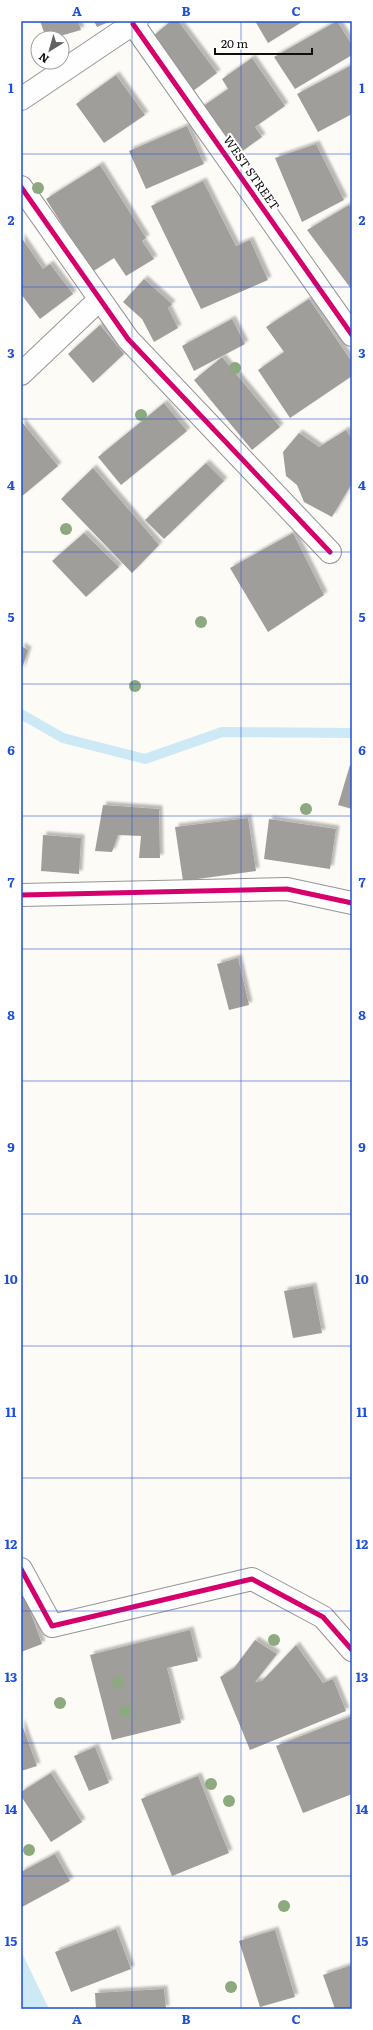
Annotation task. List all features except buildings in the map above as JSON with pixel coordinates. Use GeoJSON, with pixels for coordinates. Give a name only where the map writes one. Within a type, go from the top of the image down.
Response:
{"type":"FeatureCollection","features":[{"type":"Feature","properties":{"kind":"street"},"geometry":{"type":"LineString","coordinates":[[21,100],[135,22]]}},
{"type":"Feature","properties":{"kind":"street","name":"WEST STREET"},"geometry":{"type":"LineString","coordinates":[[135,22],[352,335]]}},
{"type":"Feature","properties":{"kind":"street"},"geometry":{"type":"LineString","coordinates":[[21,187],[128,340],[330,552]]}},
{"type":"Feature","properties":{"kind":"street"},"geometry":{"type":"LineString","coordinates":[[21,374],[99,300]]}},
{"type":"Feature","properties":{"kind":"street"},"geometry":{"type":"LineString","coordinates":[[21,895],[287,890],[352,903]]}},
{"type":"Feature","properties":{"kind":"street"},"geometry":{"type":"LineString","coordinates":[[21,1569],[52,1626],[252,1579],[323,1617],[352,1650]]}},
{"type":"Feature","properties":{"kind":"water"},"geometry":{"type":"Polygon","coordinates":[[[21,1951],[49,2009],[21,2009],[21,1951]]]}},
{"type":"Feature","properties":{"kind":"waterway"},"geometry":{"type":"LineString","coordinates":[[21,714],[63,738],[145,759],[222,732],[352,733]]}},
{"type":"Feature","properties":{"kind":"cycle path"},"geometry":{"type":"LineString","coordinates":[[133,24],[352,335]]}},
{"type":"Feature","properties":{"kind":"cycle path"},"geometry":{"type":"LineString","coordinates":[[21,187],[128,339],[330,552]]}},
{"type":"Feature","properties":{"kind":"cycle path"},"geometry":{"type":"LineString","coordinates":[[21,895],[287,889],[352,903]]}},
{"type":"Feature","properties":{"kind":"cycle path"},"geometry":{"type":"LineString","coordinates":[[21,1569],[52,1626],[252,1579],[323,1617],[352,1650]]}}]}
